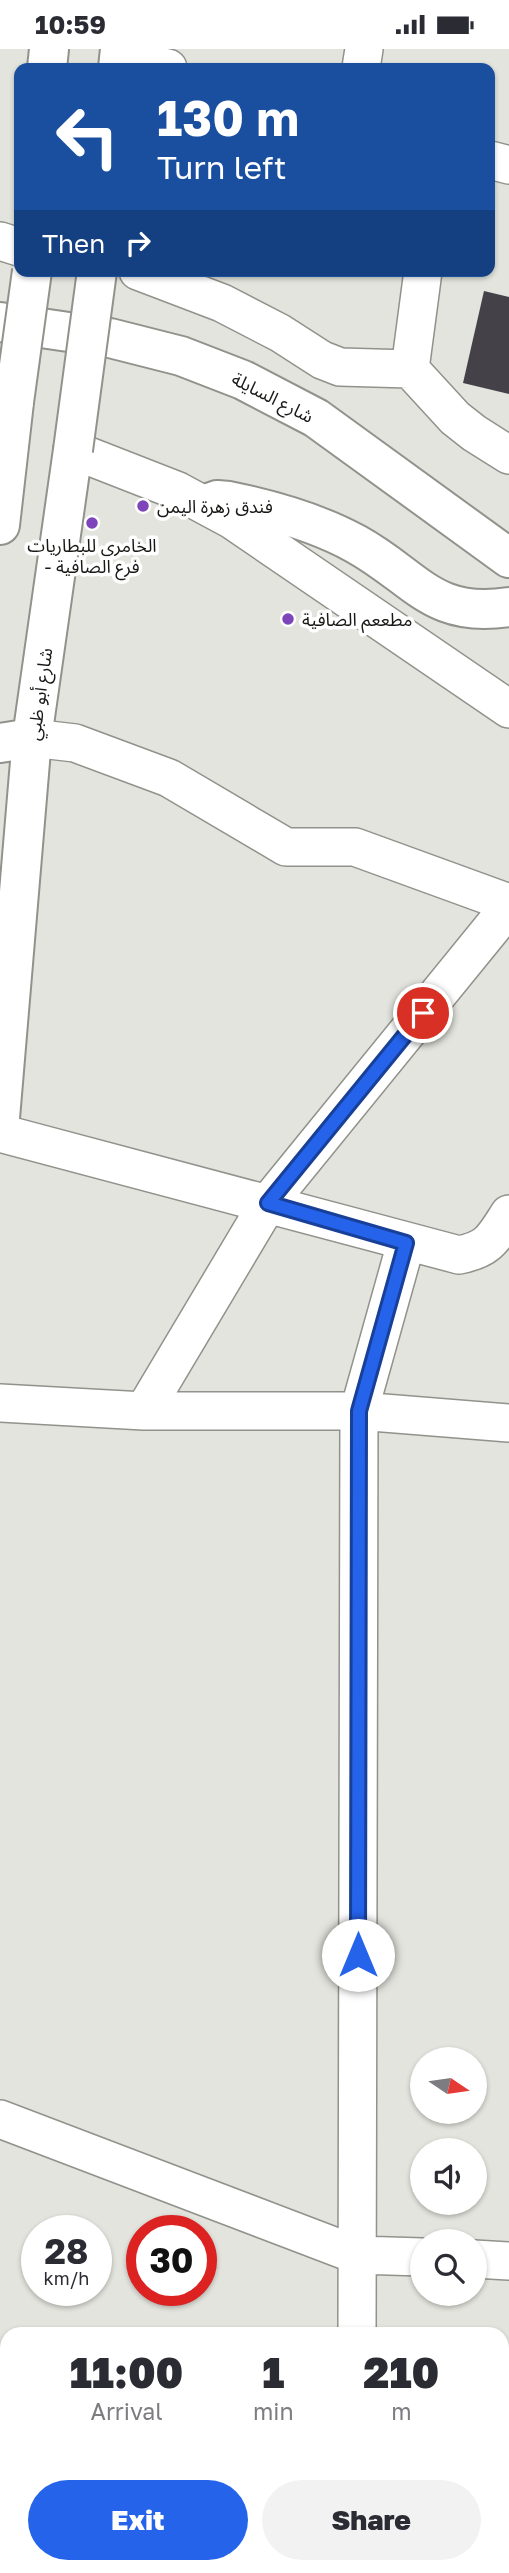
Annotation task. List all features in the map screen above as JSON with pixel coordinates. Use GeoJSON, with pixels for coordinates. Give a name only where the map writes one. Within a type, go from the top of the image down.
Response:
{"type":"FeatureCollection","features":[{"type":"Feature","properties":{"kind":"main road"},"geometry":{"type":"LineString","coordinates":[[0,524],[7,401],[31,277]]}},
{"type":"Feature","properties":{"kind":"main road","name":"شارع أبو ظبي"},"geometry":{"type":"LineString","coordinates":[[0,1118],[16,740],[73,450],[96,277]]}},
{"type":"Feature","properties":{"kind":"main road","name":"شارع السايلة"},"geometry":{"type":"LineString","coordinates":[[0,322],[110,338],[181,356],[243,380],[316,418],[509,558]]}},
{"type":"Feature","properties":{"kind":"main road"},"geometry":{"type":"LineString","coordinates":[[206,504],[217,500],[239,503],[337,534],[359,545],[434,598],[458,608],[483,611],[509,607]]}},
{"type":"Feature","properties":{"kind":"street"},"geometry":{"type":"LineString","coordinates":[[119,58],[144,63]]}},
{"type":"Feature","properties":{"kind":"street"},"geometry":{"type":"LineString","coordinates":[[154,277],[222,303],[280,333],[322,360],[340,367],[410,369],[455,418],[509,456]]}},
{"type":"Feature","properties":{"kind":"street"},"geometry":{"type":"LineString","coordinates":[[410,369],[422,277]]}},
{"type":"Feature","properties":{"kind":"street"},"geometry":{"type":"LineString","coordinates":[[73,450],[206,504],[509,709]]}},
{"type":"Feature","properties":{"kind":"street"},"geometry":{"type":"LineString","coordinates":[[16,740],[75,743],[169,778],[286,847],[355,847],[509,905],[268,1203],[144,1411]]}},
{"type":"Feature","properties":{"kind":"street"},"geometry":{"type":"LineString","coordinates":[[0,1133],[458,1255],[479,1251],[495,1235],[509,1214]]}},
{"type":"Feature","properties":{"kind":"street"},"geometry":{"type":"LineString","coordinates":[[357,2327],[359,1411],[406,1243]]}},
{"type":"Feature","properties":{"kind":"street"},"geometry":{"type":"LineString","coordinates":[[0,1403],[144,1411],[359,1411],[509,1423]]}},
{"type":"Feature","properties":{"kind":"street"},"geometry":{"type":"LineString","coordinates":[[0,2119],[357,2255],[410,2257]]}},
{"type":"Feature","properties":{"kind":"street"},"geometry":{"type":"LineString","coordinates":[[487,2260],[509,2261]]}},
{"type":"Feature","properties":{"kind":"building"},"geometry":{"type":"Polygon","coordinates":[[[484,291],[509,297],[509,394],[463,383],[484,291]]]}},
{"type":"Feature","properties":{"kind":"place","name":"فندق زهرة اليمن"},"geometry":{"type":"Point","coordinates":[143,506]}},
{"type":"Feature","properties":{"kind":"place","name":"الخامري للبطاريات - فرع الصافية"},"geometry":{"type":"Point","coordinates":[92,523]}},
{"type":"Feature","properties":{"kind":"place","name":"مطععم الصافية"},"geometry":{"type":"Point","coordinates":[288,619]}},
{"type":"Feature","properties":{"kind":"route"},"geometry":{"type":"LineString","coordinates":[[358,1955],[359,1411],[406,1243],[268,1203],[423,1013]]}}]}
